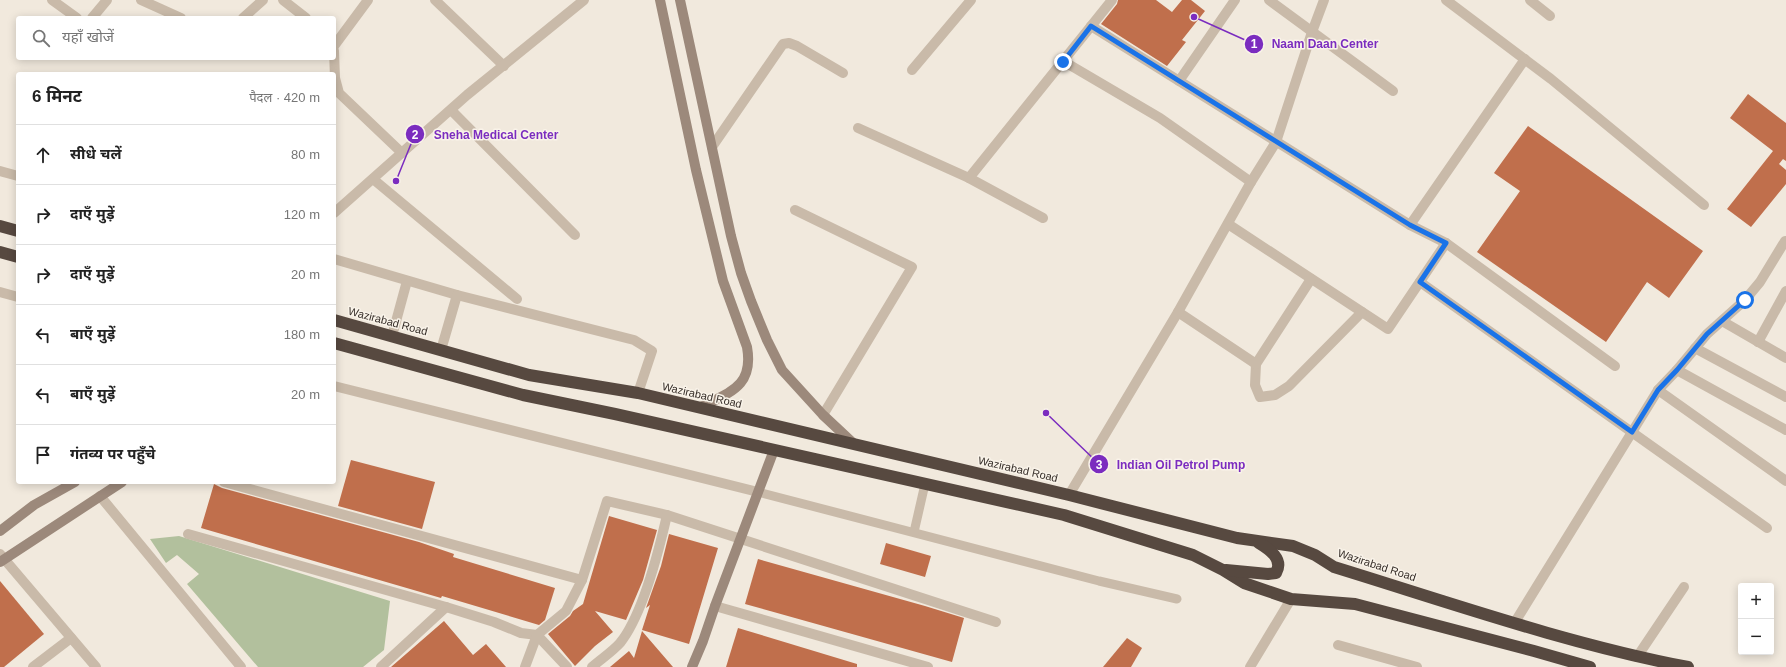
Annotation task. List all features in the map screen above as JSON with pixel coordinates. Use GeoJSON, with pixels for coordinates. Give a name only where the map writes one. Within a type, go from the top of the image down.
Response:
{"type":"FeatureCollection","features":[{"type":"Feature","properties":{"kind":"highway"},"geometry":{"type":"LineString","coordinates":[[0,226],[16,230]]}},
{"type":"Feature","properties":{"kind":"highway"},"geometry":{"type":"LineString","coordinates":[[0,252],[16,256]]}},
{"type":"Feature","properties":{"kind":"highway","name":"Wazirabad Road"},"geometry":{"type":"LineString","coordinates":[[336,321],[529,375],[638,393],[701,407],[1069,494],[1237,538],[1293,546],[1315,555],[1334,567],[1637,657],[1688,667]]}},
{"type":"Feature","properties":{"kind":"highway"},"geometry":{"type":"LineString","coordinates":[[336,344],[523,396],[615,414],[1064,514],[1193,555],[1223,570],[1244,583],[1292,599],[1355,604],[1590,667]]}},
{"type":"Feature","properties":{"kind":"highway"},"geometry":{"type":"LineString","coordinates":[[1223,570],[1268,574],[1276,573],[1278,563],[1272,552],[1254,540]]}},
{"type":"Feature","properties":{"kind":"main road"},"geometry":{"type":"LineString","coordinates":[[660,0],[696,170],[723,281],[747,347],[749,357],[748,367],[744,379],[736,389],[701,407]]}},
{"type":"Feature","properties":{"kind":"main road"},"geometry":{"type":"LineString","coordinates":[[680,0],[731,236],[741,273],[767,340],[782,370],[823,415],[854,444]]}},
{"type":"Feature","properties":{"kind":"main road"},"geometry":{"type":"LineString","coordinates":[[692,667],[774,450]]}},
{"type":"Feature","properties":{"kind":"main road"},"geometry":{"type":"LineString","coordinates":[[0,531],[34,505],[71,484]]}},
{"type":"Feature","properties":{"kind":"main road"},"geometry":{"type":"LineString","coordinates":[[1,558],[119,484]]}},
{"type":"Feature","properties":{"kind":"street"},"geometry":{"type":"LineString","coordinates":[[52,0],[74,16]]}},
{"type":"Feature","properties":{"kind":"street"},"geometry":{"type":"LineString","coordinates":[[94,16],[107,0]]}},
{"type":"Feature","properties":{"kind":"street"},"geometry":{"type":"LineString","coordinates":[[141,0],[177,16]]}},
{"type":"Feature","properties":{"kind":"street"},"geometry":{"type":"LineString","coordinates":[[245,16],[263,0]]}},
{"type":"Feature","properties":{"kind":"street"},"geometry":{"type":"LineString","coordinates":[[283,0],[303,16]]}},
{"type":"Feature","properties":{"kind":"street"},"geometry":{"type":"LineString","coordinates":[[336,43],[368,0]]}},
{"type":"Feature","properties":{"kind":"street"},"geometry":{"type":"LineString","coordinates":[[436,0],[504,66]]}},
{"type":"Feature","properties":{"kind":"street"},"geometry":{"type":"LineString","coordinates":[[912,70],[971,0]]}},
{"type":"Feature","properties":{"kind":"street"},"geometry":{"type":"LineString","coordinates":[[969,178],[1112,0]]}},
{"type":"Feature","properties":{"kind":"street"},"geometry":{"type":"LineString","coordinates":[[1179,81],[1235,0]]}},
{"type":"Feature","properties":{"kind":"street"},"geometry":{"type":"LineString","coordinates":[[1269,0],[1393,91]]}},
{"type":"Feature","properties":{"kind":"street"},"geometry":{"type":"LineString","coordinates":[[1069,494],[1178,312],[1251,182],[1276,142],[1324,0]]}},
{"type":"Feature","properties":{"kind":"street"},"geometry":{"type":"LineString","coordinates":[[1446,0],[1525,60],[1704,205]]}},
{"type":"Feature","properties":{"kind":"street"},"geometry":{"type":"LineString","coordinates":[[1530,0],[1550,16]]}},
{"type":"Feature","properties":{"kind":"street"},"geometry":{"type":"LineString","coordinates":[[336,211],[450,110],[580,1]]}},
{"type":"Feature","properties":{"kind":"street"},"geometry":{"type":"LineString","coordinates":[[1091,26],[1410,225],[1446,243],[1614,366]]}},
{"type":"Feature","properties":{"kind":"street"},"geometry":{"type":"LineString","coordinates":[[712,147],[783,44],[789,43],[797,46],[843,73]]}},
{"type":"Feature","properties":{"kind":"street"},"geometry":{"type":"LineString","coordinates":[[334,60],[335,72]]}},
{"type":"Feature","properties":{"kind":"street"},"geometry":{"type":"LineString","coordinates":[[1410,225],[1525,60]]}},
{"type":"Feature","properties":{"kind":"street"},"geometry":{"type":"LineString","coordinates":[[1063,62],[1160,118],[1251,182]]}},
{"type":"Feature","properties":{"kind":"street"},"geometry":{"type":"LineString","coordinates":[[336,82],[339,93],[402,153]]}},
{"type":"Feature","properties":{"kind":"street"},"geometry":{"type":"LineString","coordinates":[[450,110],[575,235]]}},
{"type":"Feature","properties":{"kind":"street"},"geometry":{"type":"LineString","coordinates":[[858,128],[969,178],[1043,218]]}},
{"type":"Feature","properties":{"kind":"street"},"geometry":{"type":"LineString","coordinates":[[0,171],[16,175]]}},
{"type":"Feature","properties":{"kind":"street"},"geometry":{"type":"LineString","coordinates":[[373,179],[517,299]]}},
{"type":"Feature","properties":{"kind":"street"},"geometry":{"type":"LineString","coordinates":[[795,210],[912,267],[823,415]]}},
{"type":"Feature","properties":{"kind":"street"},"geometry":{"type":"LineString","coordinates":[[1228,224],[1388,329],[1446,243]]}},
{"type":"Feature","properties":{"kind":"street"},"geometry":{"type":"LineString","coordinates":[[1515,622],[1658,390],[1707,334],[1745,300],[1760,282],[1785,241]]}},
{"type":"Feature","properties":{"kind":"street"},"geometry":{"type":"LineString","coordinates":[[336,260],[457,295],[634,340],[652,350],[638,393]]}},
{"type":"Feature","properties":{"kind":"street"},"geometry":{"type":"LineString","coordinates":[[1312,279],[1256,364],[1255,385],[1260,397],[1275,396],[1289,386],[1362,312]]}},
{"type":"Feature","properties":{"kind":"street"},"geometry":{"type":"LineString","coordinates":[[392,336],[407,281]]}},
{"type":"Feature","properties":{"kind":"street"},"geometry":{"type":"LineString","coordinates":[[1420,282],[1767,528]]}},
{"type":"Feature","properties":{"kind":"street"},"geometry":{"type":"LineString","coordinates":[[1758,342],[1786,291]]}},
{"type":"Feature","properties":{"kind":"street"},"geometry":{"type":"LineString","coordinates":[[0,292],[16,296]]}},
{"type":"Feature","properties":{"kind":"street"},"geometry":{"type":"LineString","coordinates":[[442,350],[457,295]]}},
{"type":"Feature","properties":{"kind":"street"},"geometry":{"type":"LineString","coordinates":[[1178,312],[1256,364]]}},
{"type":"Feature","properties":{"kind":"street"},"geometry":{"type":"LineString","coordinates":[[1722,321],[1786,358]]}},
{"type":"Feature","properties":{"kind":"street"},"geometry":{"type":"LineString","coordinates":[[1695,348],[1786,397]]}},
{"type":"Feature","properties":{"kind":"street"},"geometry":{"type":"LineString","coordinates":[[1677,370],[1786,430]]}},
{"type":"Feature","properties":{"kind":"street"},"geometry":{"type":"LineString","coordinates":[[336,386],[758,492]]}},
{"type":"Feature","properties":{"kind":"street"},"geometry":{"type":"LineString","coordinates":[[1658,390],[1786,482]]}},
{"type":"Feature","properties":{"kind":"street"},"geometry":{"type":"LineString","coordinates":[[231,484],[582,580]]}},
{"type":"Feature","properties":{"kind":"street"},"geometry":{"type":"LineString","coordinates":[[100,496],[240,667]]}},
{"type":"Feature","properties":{"kind":"street"},"geometry":{"type":"LineString","coordinates":[[525,667],[537,635],[566,611],[582,580],[607,501],[667,515],[996,622]]}},
{"type":"Feature","properties":{"kind":"street"},"geometry":{"type":"LineString","coordinates":[[592,667],[620,643],[638,612],[662,536],[667,515]]}},
{"type":"Feature","properties":{"kind":"street"},"geometry":{"type":"LineString","coordinates":[[188,534],[446,607],[494,622],[521,633],[537,635],[567,667]]}},
{"type":"Feature","properties":{"kind":"street"},"geometry":{"type":"LineString","coordinates":[[1,558],[96,667]]}},
{"type":"Feature","properties":{"kind":"street"},"geometry":{"type":"LineString","coordinates":[[1637,657],[1684,587]]}},
{"type":"Feature","properties":{"kind":"street"},"geometry":{"type":"LineString","coordinates":[[1250,667],[1292,599]]}},
{"type":"Feature","properties":{"kind":"street"},"geometry":{"type":"LineString","coordinates":[[715,606],[928,667]]}},
{"type":"Feature","properties":{"kind":"street"},"geometry":{"type":"LineString","coordinates":[[381,667],[446,607]]}},
{"type":"Feature","properties":{"kind":"street"},"geometry":{"type":"LineString","coordinates":[[33,667],[71,638]]}},
{"type":"Feature","properties":{"kind":"street"},"geometry":{"type":"LineString","coordinates":[[1338,645],[1417,667]]}},
{"type":"Feature","properties":{"kind":"lane"},"geometry":{"type":"LineString","coordinates":[[914,532],[925,484]]}},
{"type":"Feature","properties":{"kind":"lane"},"geometry":{"type":"LineString","coordinates":[[758,492],[1099,581],[1177,599]]}},
{"type":"Feature","properties":{"kind":"green space"},"geometry":{"type":"Polygon","coordinates":[[[179,536],[390,601],[384,650],[363,667],[258,667],[187,584],[199,574],[177,555],[166,563],[150,539],[179,536]]]}},
{"type":"Feature","properties":{"kind":"building"},"geometry":{"type":"Polygon","coordinates":[[[1118,0],[1156,0],[1172,12],[1182,0],[1191,0],[1205,11],[1182,40],[1186,42],[1167,66],[1101,24],[1117,4],[1118,0]]]}},
{"type":"Feature","properties":{"kind":"building"},"geometry":{"type":"Polygon","coordinates":[[[1748,94],[1786,123],[1786,161],[1783,159],[1779,164],[1786,170],[1786,184],[1751,227],[1727,209],[1773,151],[1730,118],[1748,94]]]}},
{"type":"Feature","properties":{"kind":"building"},"geometry":{"type":"Polygon","coordinates":[[[1528,126],[1703,251],[1669,298],[1647,282],[1606,342],[1477,252],[1520,191],[1494,173],[1528,126]]]}},
{"type":"Feature","properties":{"kind":"building"},"geometry":{"type":"Polygon","coordinates":[[[351,460],[435,482],[422,529],[338,506],[351,460]]]}},
{"type":"Feature","properties":{"kind":"building"},"geometry":{"type":"Polygon","coordinates":[[[214,484],[222,488],[419,542],[454,554],[453,557],[555,588],[545,620],[539,625],[201,528],[214,484]]]}},
{"type":"Feature","properties":{"kind":"building"},"geometry":{"type":"Polygon","coordinates":[[[609,516],[657,530],[643,580],[626,620],[595,611],[613,632],[595,646],[575,666],[548,634],[583,604],[609,516]]]}},
{"type":"Feature","properties":{"kind":"building"},"geometry":{"type":"Polygon","coordinates":[[[669,534],[718,548],[689,644],[642,630],[650,605],[646,608],[661,566],[669,534]]]}},
{"type":"Feature","properties":{"kind":"building"},"geometry":{"type":"Polygon","coordinates":[[[886,543],[931,556],[925,577],[880,564],[886,543]]]}},
{"type":"Feature","properties":{"kind":"building"},"geometry":{"type":"Polygon","coordinates":[[[758,559],[964,618],[952,662],[745,604],[758,559]]]}},
{"type":"Feature","properties":{"kind":"building"},"geometry":{"type":"Polygon","coordinates":[[[0,581],[44,634],[4,667],[0,667],[0,581]]]}},
{"type":"Feature","properties":{"kind":"building"},"geometry":{"type":"Polygon","coordinates":[[[444,621],[473,655],[486,644],[506,667],[391,667],[444,621]]]}},
{"type":"Feature","properties":{"kind":"building"},"geometry":{"type":"Polygon","coordinates":[[[738,628],[857,664],[857,667],[726,667],[738,628]]]}},
{"type":"Feature","properties":{"kind":"building"},"geometry":{"type":"Polygon","coordinates":[[[642,631],[673,667],[610,667],[629,651],[634,658],[642,631]]]}},
{"type":"Feature","properties":{"kind":"building"},"geometry":{"type":"Polygon","coordinates":[[[1127,638],[1142,648],[1131,667],[1103,667],[1127,638]]]}},
{"type":"Feature","properties":{"kind":"place","name":"Naam Daan Center"},"geometry":{"type":"Point","coordinates":[1194,17]}},
{"type":"Feature","properties":{"kind":"place","name":"Sneha Medical Center"},"geometry":{"type":"Point","coordinates":[396,181]}},
{"type":"Feature","properties":{"kind":"place","name":"Indian Oil Petrol Pump"},"geometry":{"type":"Point","coordinates":[1046,413]}},
{"type":"Feature","properties":{"kind":"route"},"geometry":{"type":"LineString","coordinates":[[1063,62],[1091,26],[1410,225],[1446,243],[1420,282],[1632,432],[1658,390],[1707,334],[1745,300]]}}]}
